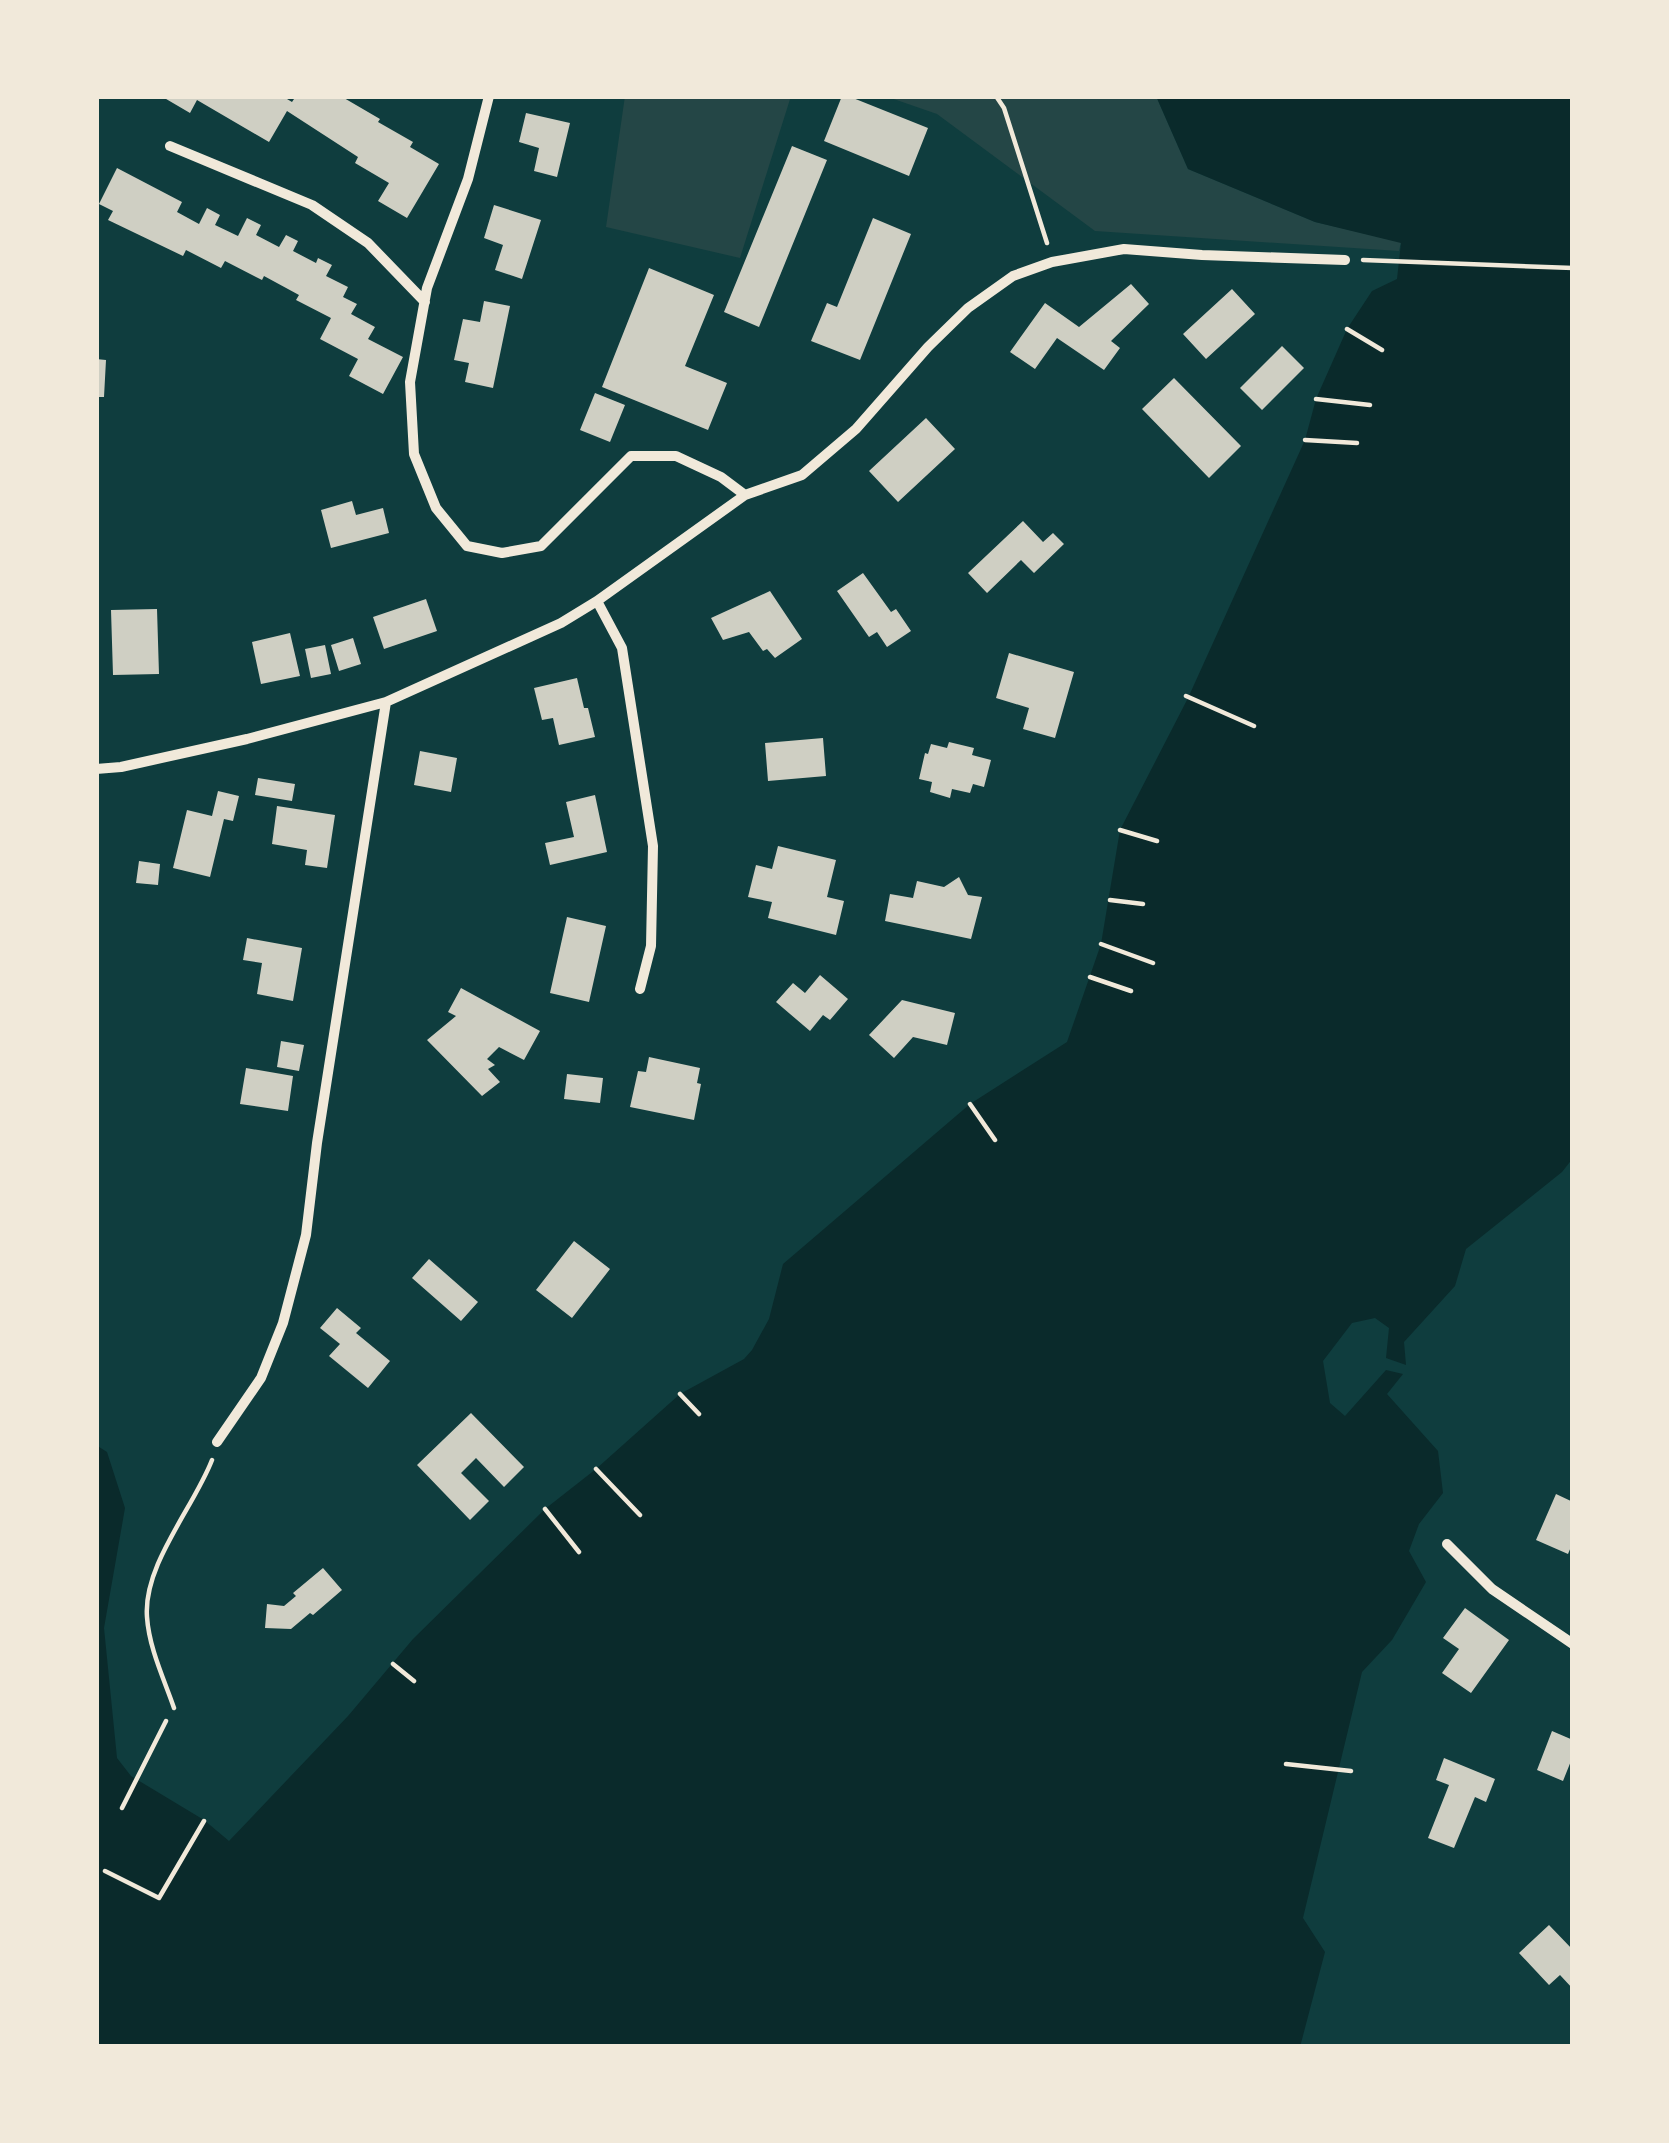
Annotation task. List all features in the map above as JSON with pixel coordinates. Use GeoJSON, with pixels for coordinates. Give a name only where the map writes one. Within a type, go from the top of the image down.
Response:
{"type":"FeatureCollection","features":[{"type":"Feature","properties":{"kind":"street"},"geometry":{"type":"LineString","coordinates":[[489,96],[468,179],[424,302],[410,382],[414,454],[436,508],[467,546],[502,553],[541,546],[631,456],[676,455],[745,495]]}},
{"type":"Feature","properties":{"kind":"street"},"geometry":{"type":"LineString","coordinates":[[170,146],[312,205],[368,244],[424,302]]}},
{"type":"Feature","properties":{"kind":"street"},"geometry":{"type":"LineString","coordinates":[[96,769],[248,740],[386,702],[561,623],[745,495],[802,475],[856,429],[968,308],[1013,276],[1052,262],[1124,249],[1345,260]]}},
{"type":"Feature","properties":{"kind":"street"},"geometry":{"type":"LineString","coordinates":[[597,601],[622,648],[652,845],[651,946],[640,989]]}},
{"type":"Feature","properties":{"kind":"street"},"geometry":{"type":"LineString","coordinates":[[217,1442],[261,1378],[284,1323],[306,1235],[386,702]]}},
{"type":"Feature","properties":{"kind":"street"},"geometry":{"type":"LineString","coordinates":[[1447,1544],[1492,1589],[1573,1643]]}},
{"type":"Feature","properties":{"kind":"path"},"geometry":{"type":"LineString","coordinates":[[996,96],[1004,108],[1052,262]]}},
{"type":"Feature","properties":{"kind":"path"},"geometry":{"type":"LineString","coordinates":[[1345,260],[1573,268]]}},
{"type":"Feature","properties":{"kind":"path"},"geometry":{"type":"LineString","coordinates":[[1347,329],[1382,350]]}},
{"type":"Feature","properties":{"kind":"path"},"geometry":{"type":"LineString","coordinates":[[1316,399],[1370,405]]}},
{"type":"Feature","properties":{"kind":"path"},"geometry":{"type":"LineString","coordinates":[[1304,440],[1358,442]]}},
{"type":"Feature","properties":{"kind":"path"},"geometry":{"type":"LineString","coordinates":[[1186,696],[1254,726]]}},
{"type":"Feature","properties":{"kind":"path"},"geometry":{"type":"LineString","coordinates":[[1120,830],[1157,842]]}},
{"type":"Feature","properties":{"kind":"path"},"geometry":{"type":"LineString","coordinates":[[1110,900],[1142,904]]}},
{"type":"Feature","properties":{"kind":"path"},"geometry":{"type":"LineString","coordinates":[[1101,944],[1153,962]]}},
{"type":"Feature","properties":{"kind":"path"},"geometry":{"type":"LineString","coordinates":[[1090,977],[1131,991]]}},
{"type":"Feature","properties":{"kind":"path"},"geometry":{"type":"LineString","coordinates":[[970,1104],[995,1140]]}},
{"type":"Feature","properties":{"kind":"path"},"geometry":{"type":"LineString","coordinates":[[680,1394],[699,1414]]}},
{"type":"Feature","properties":{"kind":"path"},"geometry":{"type":"LineString","coordinates":[[174,1708],[152,1646],[147,1599],[164,1553],[212,1463],[217,1442]]}},
{"type":"Feature","properties":{"kind":"path"},"geometry":{"type":"LineString","coordinates":[[596,1469],[640,1515]]}},
{"type":"Feature","properties":{"kind":"path"},"geometry":{"type":"LineString","coordinates":[[545,1509],[579,1552]]}},
{"type":"Feature","properties":{"kind":"path"},"geometry":{"type":"LineString","coordinates":[[393,1664],[414,1681]]}},
{"type":"Feature","properties":{"kind":"path"},"geometry":{"type":"LineString","coordinates":[[122,1808],[166,1721]]}},
{"type":"Feature","properties":{"kind":"path"},"geometry":{"type":"LineString","coordinates":[[1286,1764],[1351,1771]]}},
{"type":"Feature","properties":{"kind":"path"},"geometry":{"type":"LineString","coordinates":[[105,1871],[159,1898],[204,1820]]}},
{"type":"Feature","properties":{"kind":"shaded area"},"geometry":{"type":"Polygon","coordinates":[[[625,96],[791,96],[740,258],[606,227],[625,96]]]}},
{"type":"Feature","properties":{"kind":"shaded area"},"geometry":{"type":"Polygon","coordinates":[[[885,96],[1156,96],[1188,169],[1315,222],[1401,242],[1399,251],[1095,231],[937,114],[885,96]]]}},
{"type":"Feature","properties":{"kind":"shaded area"},"geometry":{"type":"Polygon","coordinates":[[[1156,96],[1573,96],[1573,1158],[1466,1249],[1455,1286],[1404,1342],[1406,1365],[1386,1358],[1389,1328],[1375,1318],[1352,1323],[1323,1361],[1330,1403],[1345,1416],[1386,1370],[1403,1374],[1387,1394],[1438,1451],[1443,1493],[1419,1524],[1409,1551],[1426,1582],[1392,1640],[1362,1672],[1303,1918],[1325,1952],[1300,2047],[96,2047],[96,1445],[107,1452],[125,1508],[104,1628],[117,1758],[131,1776],[204,1820],[229,1841],[348,1716],[413,1639],[545,1509],[680,1394],[744,1359],[769,1319],[783,1264],[970,1104],[1067,1042],[1101,944],[1120,830],[1188,698],[1305,440],[1316,399],[1347,329],[1372,291],[1397,279],[1401,243],[1315,222],[1188,169],[1156,96]]]}},
{"type":"Feature","properties":{"kind":"building"},"geometry":{"type":"Polygon","coordinates":[[[161,96],[282,96],[292,102],[296,96],[345,96],[439,164],[407,218],[378,201],[389,183],[287,111],[269,142],[197,100],[190,113],[161,96]]]}},
{"type":"Feature","properties":{"kind":"building"},"geometry":{"type":"Polygon","coordinates":[[[842,96],[928,128],[909,176],[824,141],[842,96]]]}},
{"type":"Feature","properties":{"kind":"building"},"geometry":{"type":"Polygon","coordinates":[[[526,113],[570,123],[557,177],[534,171],[539,148],[519,142],[526,113]]]}},
{"type":"Feature","properties":{"kind":"building"},"geometry":{"type":"Polygon","coordinates":[[[792,146],[827,160],[759,327],[724,312],[792,146]]]}},
{"type":"Feature","properties":{"kind":"building"},"geometry":{"type":"Polygon","coordinates":[[[117,168],[182,202],[177,212],[199,224],[207,208],[220,215],[215,225],[238,236],[247,218],[261,225],[256,235],[279,247],[286,235],[298,241],[293,251],[332,265],[326,276],[348,287],[343,297],[357,304],[351,314],[375,327],[368,339],[403,357],[383,394],[349,376],[358,359],[320,339],[331,318],[296,300],[299,295],[225,261],[221,268],[186,250],[183,256],[108,220],[113,211],[99,204],[117,168]]]}},
{"type":"Feature","properties":{"kind":"building"},"geometry":{"type":"Polygon","coordinates":[[[494,205],[541,220],[522,279],[495,270],[503,245],[484,238],[494,205]]]}},
{"type":"Feature","properties":{"kind":"building"},"geometry":{"type":"Polygon","coordinates":[[[873,218],[911,234],[860,360],[811,341],[827,303],[837,307],[873,218]]]}},
{"type":"Feature","properties":{"kind":"building"},"geometry":{"type":"Polygon","coordinates":[[[649,268],[714,295],[685,366],[727,383],[708,430],[602,387],[649,268]]]}},
{"type":"Feature","properties":{"kind":"building"},"geometry":{"type":"Polygon","coordinates":[[[1131,284],[1149,304],[1111,341],[1120,348],[1104,370],[1057,338],[1035,369],[1010,352],[1045,303],[1079,327],[1131,284]]]}},
{"type":"Feature","properties":{"kind":"building"},"geometry":{"type":"Polygon","coordinates":[[[1232,289],[1255,314],[1206,359],[1183,334],[1232,289]]]}},
{"type":"Feature","properties":{"kind":"building"},"geometry":{"type":"Polygon","coordinates":[[[484,301],[510,306],[493,388],[465,382],[469,363],[454,360],[463,319],[480,322],[484,301]]]}},
{"type":"Feature","properties":{"kind":"building"},"geometry":{"type":"Polygon","coordinates":[[[1282,346],[1304,368],[1262,410],[1240,388],[1282,346]]]}},
{"type":"Feature","properties":{"kind":"building"},"geometry":{"type":"Polygon","coordinates":[[[96,359],[106,360],[104,397],[96,397],[96,359]]]}},
{"type":"Feature","properties":{"kind":"building"},"geometry":{"type":"Polygon","coordinates":[[[1174,378],[1241,446],[1209,478],[1142,409],[1174,378]]]}},
{"type":"Feature","properties":{"kind":"building"},"geometry":{"type":"Polygon","coordinates":[[[595,393],[625,405],[610,442],[580,430],[595,393]]]}},
{"type":"Feature","properties":{"kind":"building"},"geometry":{"type":"Polygon","coordinates":[[[926,418],[955,449],[898,502],[869,471],[926,418]]]}},
{"type":"Feature","properties":{"kind":"building"},"geometry":{"type":"Polygon","coordinates":[[[352,501],[356,515],[383,508],[389,533],[331,548],[321,510],[352,501]]]}},
{"type":"Feature","properties":{"kind":"building"},"geometry":{"type":"Polygon","coordinates":[[[1023,521],[1043,542],[1053,533],[1064,544],[1034,573],[1021,560],[987,593],[968,573],[1023,521]]]}},
{"type":"Feature","properties":{"kind":"building"},"geometry":{"type":"Polygon","coordinates":[[[863,573],[911,631],[887,647],[877,632],[869,637],[837,591],[863,573]]]}},
{"type":"Feature","properties":{"kind":"building"},"geometry":{"type":"Polygon","coordinates":[[[770,591],[802,639],[775,658],[749,632],[723,640],[711,618],[770,591]]]}},
{"type":"Feature","properties":{"kind":"building"},"geometry":{"type":"Polygon","coordinates":[[[426,599],[437,631],[384,649],[373,617],[426,599]]]}},
{"type":"Feature","properties":{"kind":"building"},"geometry":{"type":"Polygon","coordinates":[[[157,609],[159,674],[113,675],[111,610],[157,609]]]}},
{"type":"Feature","properties":{"kind":"building"},"geometry":{"type":"Polygon","coordinates":[[[290,633],[300,676],[261,684],[252,642],[290,633]]]}},
{"type":"Feature","properties":{"kind":"building"},"geometry":{"type":"Polygon","coordinates":[[[353,638],[361,664],[339,671],[331,645],[353,638]]]}},
{"type":"Feature","properties":{"kind":"building"},"geometry":{"type":"Polygon","coordinates":[[[325,645],[331,674],[311,678],[305,649],[325,645]]]}},
{"type":"Feature","properties":{"kind":"building"},"geometry":{"type":"Polygon","coordinates":[[[1009,653],[1074,672],[1055,738],[1023,729],[1029,708],[996,698],[1009,653]]]}},
{"type":"Feature","properties":{"kind":"building"},"geometry":{"type":"Polygon","coordinates":[[[577,678],[595,737],[559,745],[553,718],[542,720],[534,688],[577,678]]]}},
{"type":"Feature","properties":{"kind":"building"},"geometry":{"type":"Polygon","coordinates":[[[823,738],[826,776],[768,781],[765,743],[823,738]]]}},
{"type":"Feature","properties":{"kind":"building"},"geometry":{"type":"Polygon","coordinates":[[[949,742],[974,748],[972,755],[991,760],[984,787],[973,784],[970,793],[952,789],[950,798],[930,792],[932,782],[919,779],[931,744],[947,748],[949,742]]]}},
{"type":"Feature","properties":{"kind":"building"},"geometry":{"type":"Polygon","coordinates":[[[420,751],[457,758],[451,792],[414,785],[420,751]]]}},
{"type":"Feature","properties":{"kind":"building"},"geometry":{"type":"Polygon","coordinates":[[[258,778],[295,784],[292,801],[255,795],[258,778]]]}},
{"type":"Feature","properties":{"kind":"building"},"geometry":{"type":"Polygon","coordinates":[[[218,791],[239,796],[233,821],[224,819],[210,877],[173,868],[187,810],[212,816],[218,791]]]}},
{"type":"Feature","properties":{"kind":"building"},"geometry":{"type":"Polygon","coordinates":[[[595,795],[607,852],[550,865],[545,843],[574,837],[566,802],[595,795]]]}},
{"type":"Feature","properties":{"kind":"building"},"geometry":{"type":"Polygon","coordinates":[[[277,806],[335,815],[327,868],[305,865],[307,850],[272,844],[277,806]]]}},
{"type":"Feature","properties":{"kind":"building"},"geometry":{"type":"Polygon","coordinates":[[[778,846],[836,860],[827,897],[844,901],[836,935],[768,918],[772,902],[748,897],[756,865],[772,869],[778,846]]]}},
{"type":"Feature","properties":{"kind":"building"},"geometry":{"type":"Polygon","coordinates":[[[139,861],[160,864],[158,885],[136,883],[139,861]]]}},
{"type":"Feature","properties":{"kind":"building"},"geometry":{"type":"Polygon","coordinates":[[[959,877],[968,895],[982,897],[971,939],[885,921],[890,894],[913,898],[917,881],[944,887],[959,877]]]}},
{"type":"Feature","properties":{"kind":"building"},"geometry":{"type":"Polygon","coordinates":[[[567,917],[606,926],[589,1002],[550,993],[567,917]]]}},
{"type":"Feature","properties":{"kind":"building"},"geometry":{"type":"Polygon","coordinates":[[[247,938],[302,948],[293,1001],[257,994],[262,963],[243,960],[247,938]]]}},
{"type":"Feature","properties":{"kind":"building"},"geometry":{"type":"Polygon","coordinates":[[[820,975],[848,999],[830,1020],[823,1015],[810,1031],[776,1002],[793,983],[805,993],[820,975]]]}},
{"type":"Feature","properties":{"kind":"building"},"geometry":{"type":"Polygon","coordinates":[[[461,988],[540,1031],[524,1060],[499,1047],[487,1059],[495,1065],[488,1069],[500,1082],[482,1096],[427,1040],[456,1016],[448,1012],[461,988]]]}},
{"type":"Feature","properties":{"kind":"building"},"geometry":{"type":"Polygon","coordinates":[[[902,1000],[955,1013],[947,1045],[913,1037],[894,1058],[869,1035],[902,1000]]]}},
{"type":"Feature","properties":{"kind":"building"},"geometry":{"type":"Polygon","coordinates":[[[281,1041],[304,1045],[299,1071],[277,1067],[281,1041]]]}},
{"type":"Feature","properties":{"kind":"building"},"geometry":{"type":"Polygon","coordinates":[[[649,1057],[700,1068],[694,1120],[630,1107],[638,1071],[646,1072],[649,1057]]]}},
{"type":"Feature","properties":{"kind":"building"},"geometry":{"type":"Polygon","coordinates":[[[246,1068],[293,1076],[288,1111],[240,1104],[246,1068]]]}},
{"type":"Feature","properties":{"kind":"building"},"geometry":{"type":"Polygon","coordinates":[[[567,1074],[603,1078],[600,1103],[564,1099],[567,1074]]]}},
{"type":"Feature","properties":{"kind":"building"},"geometry":{"type":"Polygon","coordinates":[[[574,1241],[610,1269],[572,1318],[536,1290],[574,1241]]]}},
{"type":"Feature","properties":{"kind":"building"},"geometry":{"type":"Polygon","coordinates":[[[429,1259],[478,1302],[461,1321],[412,1278],[429,1259]]]}},
{"type":"Feature","properties":{"kind":"building"},"geometry":{"type":"Polygon","coordinates":[[[337,1308],[361,1328],[356,1333],[390,1361],[368,1388],[329,1356],[340,1344],[320,1328],[337,1308]]]}},
{"type":"Feature","properties":{"kind":"building"},"geometry":{"type":"Polygon","coordinates":[[[471,1413],[524,1467],[504,1487],[476,1458],[461,1473],[489,1501],[470,1520],[417,1465],[471,1413]]]}},
{"type":"Feature","properties":{"kind":"building"},"geometry":{"type":"Polygon","coordinates":[[[1556,1494],[1573,1502],[1573,1542],[1568,1554],[1536,1540],[1556,1494]]]}},
{"type":"Feature","properties":{"kind":"building"},"geometry":{"type":"Polygon","coordinates":[[[323,1568],[342,1590],[291,1629],[265,1628],[267,1604],[284,1606],[323,1568]]]}},
{"type":"Feature","properties":{"kind":"building"},"geometry":{"type":"Polygon","coordinates":[[[1465,1608],[1509,1640],[1471,1693],[1442,1673],[1459,1649],[1443,1638],[1465,1608]]]}},
{"type":"Feature","properties":{"kind":"building"},"geometry":{"type":"Polygon","coordinates":[[[1552,1731],[1573,1740],[1573,1756],[1563,1781],[1537,1770],[1552,1731]]]}},
{"type":"Feature","properties":{"kind":"building"},"geometry":{"type":"Polygon","coordinates":[[[1444,1758],[1495,1779],[1486,1802],[1475,1797],[1454,1848],[1428,1838],[1449,1785],[1436,1780],[1444,1758]]]}},
{"type":"Feature","properties":{"kind":"building"},"geometry":{"type":"Polygon","coordinates":[[[1549,1925],[1573,1950],[1573,1989],[1560,1975],[1549,1985],[1519,1953],[1549,1925]]]}}]}
